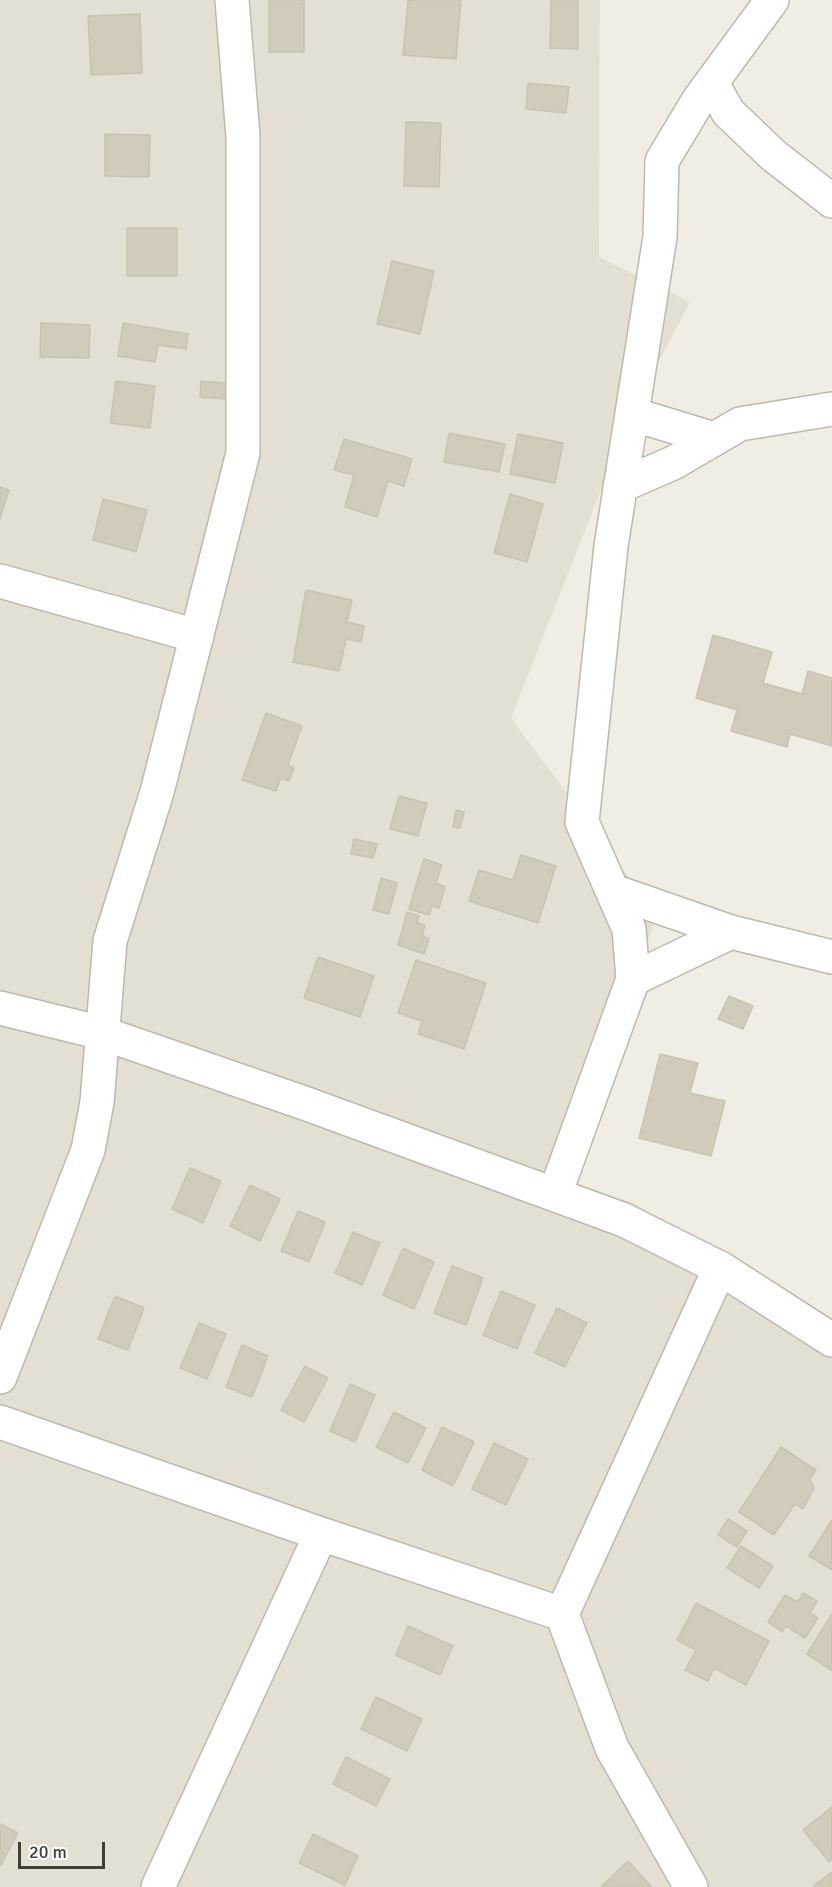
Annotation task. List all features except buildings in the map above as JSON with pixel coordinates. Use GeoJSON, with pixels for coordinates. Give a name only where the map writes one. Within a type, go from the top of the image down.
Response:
{"type":"FeatureCollection","features":[{"type":"Feature","properties":{"kind":"street"},"geometry":{"type":"LineString","coordinates":[[0,1377],[88,1149],[97,1102],[110,941],[157,792],[243,453],[243,137],[232,0]]}},
{"type":"Feature","properties":{"kind":"street"},"geometry":{"type":"LineString","coordinates":[[555,1194],[633,979],[629,929],[582,822],[611,546],[660,237],[662,162],[698,101],[772,0]]}},
{"type":"Feature","properties":{"kind":"street"},"geometry":{"type":"LineString","coordinates":[[712,83],[728,112],[773,155],[832,201]]}},
{"type":"Feature","properties":{"kind":"street"},"geometry":{"type":"LineString","coordinates":[[620,486],[673,463],[740,424],[832,409]]}},
{"type":"Feature","properties":{"kind":"street"},"geometry":{"type":"LineString","coordinates":[[632,414],[714,440]]}},
{"type":"Feature","properties":{"kind":"street"},"geometry":{"type":"LineString","coordinates":[[0,581],[196,636]]}},
{"type":"Feature","properties":{"kind":"street"},"geometry":{"type":"LineString","coordinates":[[613,891],[730,932],[832,957]]}},
{"type":"Feature","properties":{"kind":"street"},"geometry":{"type":"LineString","coordinates":[[633,979],[730,932]]}},
{"type":"Feature","properties":{"kind":"street"},"geometry":{"type":"LineString","coordinates":[[0,1008],[102,1033],[308,1104],[624,1220],[720,1268],[832,1340]]}},
{"type":"Feature","properties":{"kind":"street"},"geometry":{"type":"LineString","coordinates":[[692,1887],[612,1748],[562,1614],[720,1268]]}},
{"type":"Feature","properties":{"kind":"street"},"geometry":{"type":"LineString","coordinates":[[0,1422],[321,1534],[562,1614]]}},
{"type":"Feature","properties":{"kind":"street"},"geometry":{"type":"LineString","coordinates":[[158,1887],[321,1534]]}},
{"type":"Feature","properties":{"kind":"shaded area"},"geometry":{"type":"Polygon","coordinates":[[[0,0],[600,0],[599,257],[690,302],[631,414],[511,718],[657,915],[563,1179],[634,1203],[832,1331],[832,1887],[0,1887],[0,0]]]}}]}
